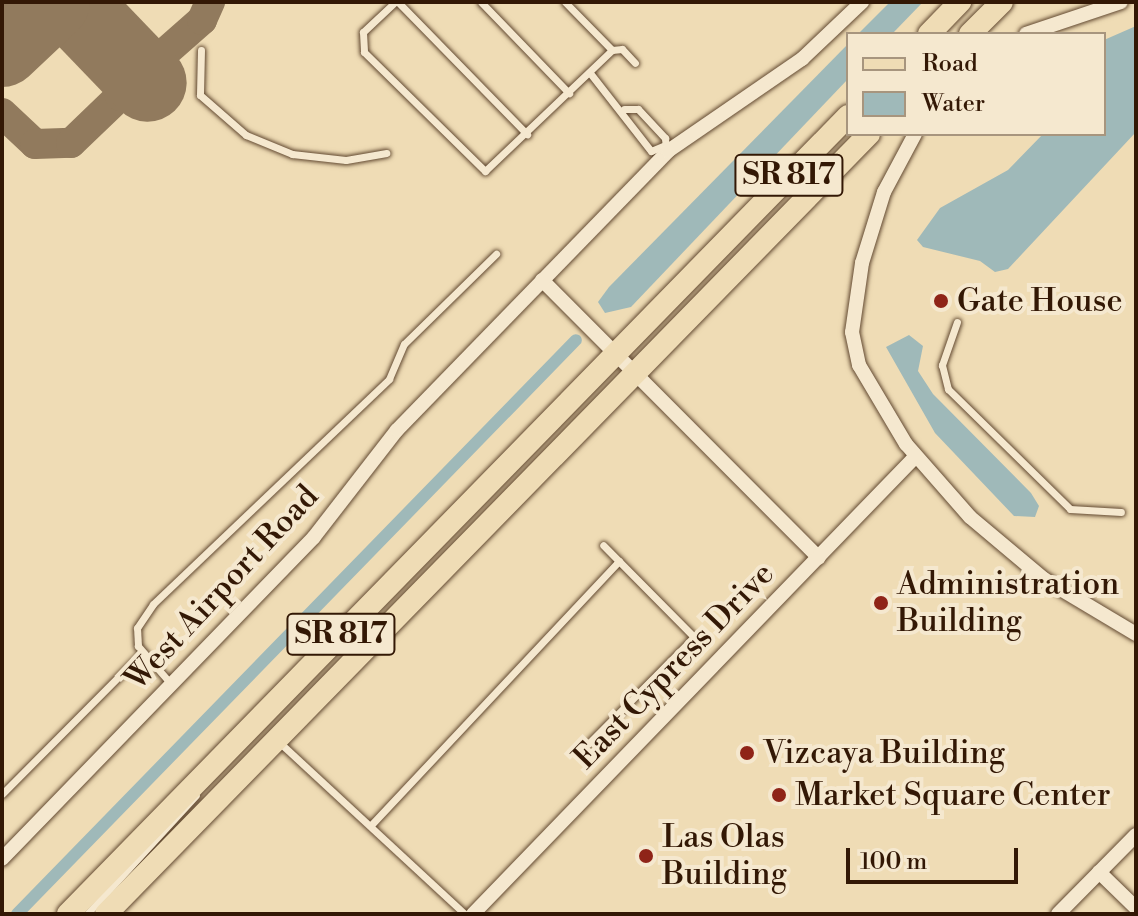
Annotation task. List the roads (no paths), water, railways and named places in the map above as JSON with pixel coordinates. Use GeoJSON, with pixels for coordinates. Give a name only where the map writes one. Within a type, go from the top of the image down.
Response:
{"type":"FeatureCollection","features":[{"type":"Feature","properties":{"kind":"main road"},"geometry":{"type":"LineString","coordinates":[[931,32],[960,2]]}},
{"type":"Feature","properties":{"kind":"main road"},"geometry":{"type":"LineString","coordinates":[[972,32],[1002,2]]}},
{"type":"Feature","properties":{"kind":"main road","name":"SR 817"},"geometry":{"type":"LineString","coordinates":[[68,914],[846,118]]}},
{"type":"Feature","properties":{"kind":"main road","name":"SR 817"},"geometry":{"type":"LineString","coordinates":[[106,914],[632,371],[867,136]]}},
{"type":"Feature","properties":{"kind":"street","name":"West Airport Road"},"geometry":{"type":"LineString","coordinates":[[2,859],[314,537],[397,430],[666,148],[802,59],[862,2]]}},
{"type":"Feature","properties":{"kind":"street"},"geometry":{"type":"LineString","coordinates":[[1032,32],[1121,2]]}},
{"type":"Feature","properties":{"kind":"street"},"geometry":{"type":"LineString","coordinates":[[914,136],[868,237],[855,316],[859,365],[915,457],[1007,551],[1136,634]]}},
{"type":"Feature","properties":{"kind":"street"},"geometry":{"type":"LineString","coordinates":[[542,280],[819,558]]}},
{"type":"Feature","properties":{"kind":"street","name":"East Cypress Drive"},"geometry":{"type":"LineString","coordinates":[[473,914],[915,457]]}},
{"type":"Feature","properties":{"kind":"street"},"geometry":{"type":"LineString","coordinates":[[1058,914],[1136,835]]}},
{"type":"Feature","properties":{"kind":"street"},"geometry":{"type":"LineString","coordinates":[[1099,872],[1136,908]]}},
{"type":"Feature","properties":{"kind":"lane"},"geometry":{"type":"LineString","coordinates":[[527,134],[396,2],[363,32],[364,52],[475,168],[493,168],[612,50],[622,49],[635,63]]}},
{"type":"Feature","properties":{"kind":"lane"},"geometry":{"type":"LineString","coordinates":[[481,2],[569,93]]}},
{"type":"Feature","properties":{"kind":"lane"},"geometry":{"type":"LineString","coordinates":[[565,2],[612,50]]}},
{"type":"Feature","properties":{"kind":"lane"},"geometry":{"type":"LineString","coordinates":[[201,50],[200,95],[246,135],[292,154],[346,160],[386,153]]}},
{"type":"Feature","properties":{"kind":"lane"},"geometry":{"type":"LineString","coordinates":[[590,73],[624,109],[638,109],[665,138],[666,148],[651,151],[623,120],[624,109]]}},
{"type":"Feature","properties":{"kind":"lane"},"geometry":{"type":"LineString","coordinates":[[172,685],[142,653],[137,628],[153,604],[389,379],[404,344],[496,254]]}},
{"type":"Feature","properties":{"kind":"lane"},"geometry":{"type":"LineString","coordinates":[[957,322],[942,365],[948,389],[1070,509],[1121,512]]}},
{"type":"Feature","properties":{"kind":"lane"},"geometry":{"type":"LineString","coordinates":[[589,743],[694,637],[603,545]]}},
{"type":"Feature","properties":{"kind":"lane"},"geometry":{"type":"LineString","coordinates":[[372,824],[619,561]]}},
{"type":"Feature","properties":{"kind":"lane"},"geometry":{"type":"LineString","coordinates":[[2,794],[142,653]]}},
{"type":"Feature","properties":{"kind":"lane"},"geometry":{"type":"LineString","coordinates":[[276,739],[372,824],[465,914]]}},
{"type":"Feature","properties":{"kind":"lane"},"geometry":{"type":"LineString","coordinates":[[87,914],[192,806],[204,774]]}},
{"type":"Feature","properties":{"kind":"water"},"geometry":{"type":"Polygon","coordinates":[[[890,2],[923,2],[894,32],[860,32],[890,2]]]}},
{"type":"Feature","properties":{"kind":"water"},"geometry":{"type":"Polygon","coordinates":[[[1136,26],[1136,132],[1008,269],[995,272],[980,261],[923,247],[917,240],[940,208],[1008,170],[1041,136],[1106,136],[1106,39],[1136,26]]]}},
{"type":"Feature","properties":{"kind":"water"},"geometry":{"type":"Polygon","coordinates":[[[846,46],[846,81],[631,307],[605,313],[598,302],[609,287],[846,46]]]}},
{"type":"Feature","properties":{"kind":"water"},"geometry":{"type":"Polygon","coordinates":[[[909,335],[923,346],[918,371],[933,394],[1031,493],[1039,506],[1035,517],[1014,516],[935,433],[886,347],[909,335]]]}},
{"type":"Feature","properties":{"kind":"waterway"},"geometry":{"type":"LineString","coordinates":[[17,914],[576,340]]}},
{"type":"Feature","properties":{"kind":"place","name":"Gate House"},"geometry":{"type":"Point","coordinates":[941,301]}},
{"type":"Feature","properties":{"kind":"place","name":"Administration Building"},"geometry":{"type":"Point","coordinates":[881,603]}},
{"type":"Feature","properties":{"kind":"place","name":"Vizcaya Building"},"geometry":{"type":"Point","coordinates":[747,753]}},
{"type":"Feature","properties":{"kind":"place","name":"Market Square Center"},"geometry":{"type":"Point","coordinates":[779,795]}},
{"type":"Feature","properties":{"kind":"place","name":"Las Olas Building"},"geometry":{"type":"Point","coordinates":[646,856]}}]}
